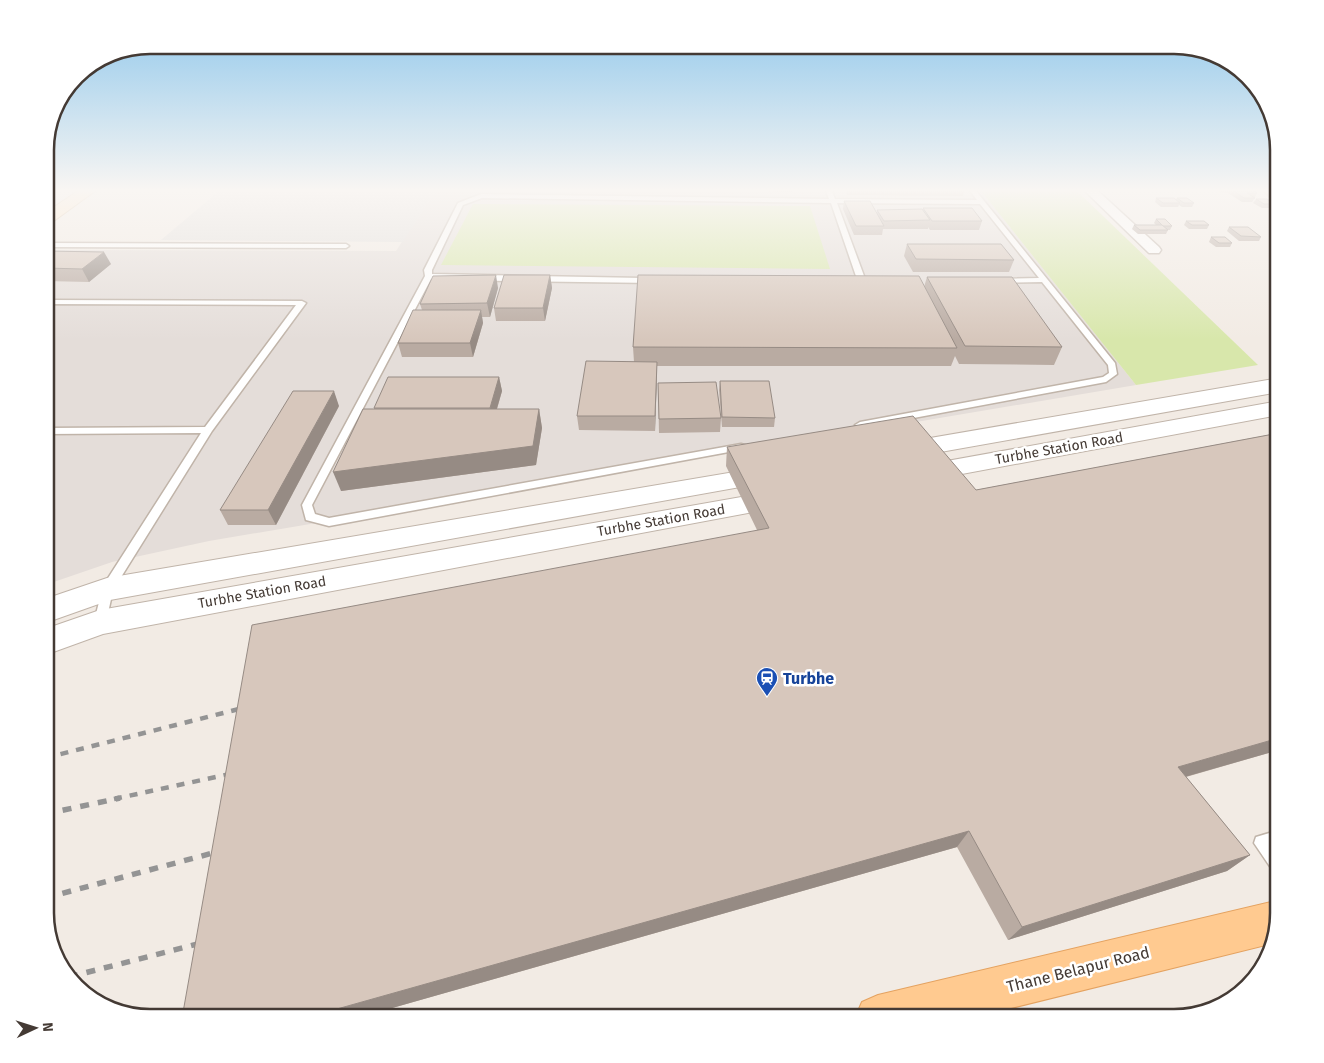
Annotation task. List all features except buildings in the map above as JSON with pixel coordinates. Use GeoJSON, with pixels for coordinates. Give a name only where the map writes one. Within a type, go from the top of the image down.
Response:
{"type":"FeatureCollection","features":[{"type":"Feature","properties":{"kind":"main road","name":"Thane Belapur Road"},"geometry":{"type":"LineString","coordinates":[[915,1009],[1269,923]]}},
{"type":"Feature","properties":{"kind":"street"},"geometry":{"type":"LineString","coordinates":[[1144,241],[1154,250]]}},
{"type":"Feature","properties":{"kind":"street","name":"Turbhe Station Road"},"geometry":{"type":"LineString","coordinates":[[880,455],[1270,387]]}},
{"type":"Feature","properties":{"kind":"street"},"geometry":{"type":"LineString","coordinates":[[1165,405],[1190,424]]}},
{"type":"Feature","properties":{"kind":"street","name":"Turbhe Station Road"},"geometry":{"type":"LineString","coordinates":[[895,478],[1270,410]]}},
{"type":"Feature","properties":{"kind":"street","name":"Turbhe Station Road"},"geometry":{"type":"LineString","coordinates":[[54,608],[107,589],[791,470]]}},
{"type":"Feature","properties":{"kind":"street","name":"Turbhe Station Road"},"geometry":{"type":"LineString","coordinates":[[54,639],[100,622],[807,494]]}},
{"type":"Feature","properties":{"kind":"street"},"geometry":{"type":"LineString","coordinates":[[460,528],[462,556]]}},
{"type":"Feature","properties":{"kind":"lane"},"geometry":{"type":"LineString","coordinates":[[442,241],[428,270],[429,276],[307,505],[310,517],[329,522],[746,446]]}},
{"type":"Feature","properties":{"kind":"lane"},"geometry":{"type":"LineString","coordinates":[[847,241],[863,284]]}},
{"type":"Feature","properties":{"kind":"lane"},"geometry":{"type":"LineString","coordinates":[[853,426],[1106,379],[1113,374],[1112,365],[1012,241]]}},
{"type":"Feature","properties":{"kind":"lane"},"geometry":{"type":"LineString","coordinates":[[54,245],[346,246]]}},
{"type":"Feature","properties":{"kind":"lane"},"geometry":{"type":"LineString","coordinates":[[429,276],[442,278],[872,284]]}},
{"type":"Feature","properties":{"kind":"lane"},"geometry":{"type":"LineString","coordinates":[[986,282],[1043,280]]}},
{"type":"Feature","properties":{"kind":"lane"},"geometry":{"type":"LineString","coordinates":[[54,302],[302,303],[208,430],[107,589],[100,622]]}},
{"type":"Feature","properties":{"kind":"lane"},"geometry":{"type":"LineString","coordinates":[[54,431],[208,430]]}},
{"type":"Feature","properties":{"kind":"lane"},"geometry":{"type":"LineString","coordinates":[[1270,841],[1262,843],[1270,853]]}},
{"type":"Feature","properties":{"kind":"shaded area"},"geometry":{"type":"Polygon","coordinates":[[[234,241],[404,241],[403,242],[234,241]]]}},
{"type":"Feature","properties":{"kind":"shaded area"},"geometry":{"type":"Polygon","coordinates":[[[403,241],[1021,241],[1136,385],[209,541],[112,562],[54,582],[54,250],[396,251],[403,241]]]}},
{"type":"Feature","properties":{"kind":"green space"},"geometry":{"type":"Polygon","coordinates":[[[454,241],[821,241],[830,269],[441,265],[454,241]]]}},
{"type":"Feature","properties":{"kind":"green space"},"geometry":{"type":"Polygon","coordinates":[[[1021,241],[1129,241],[1258,365],[1136,385],[1021,241]]]}},
{"type":"Feature","properties":{"kind":"railway"},"geometry":{"type":"LineString","coordinates":[[54,756],[251,706]]}},
{"type":"Feature","properties":{"kind":"railway"},"geometry":{"type":"LineString","coordinates":[[114,799],[239,772]]}},
{"type":"Feature","properties":{"kind":"railway"},"geometry":{"type":"LineString","coordinates":[[54,812],[120,798]]}},
{"type":"Feature","properties":{"kind":"railway"},"geometry":{"type":"LineString","coordinates":[[54,896],[224,850]]}},
{"type":"Feature","properties":{"kind":"railway"},"geometry":{"type":"LineString","coordinates":[[76,975],[209,941]]}},
{"type":"Feature","properties":{"kind":"place","name":"Turbhe"},"geometry":{"type":"Point","coordinates":[767,697]}}]}
